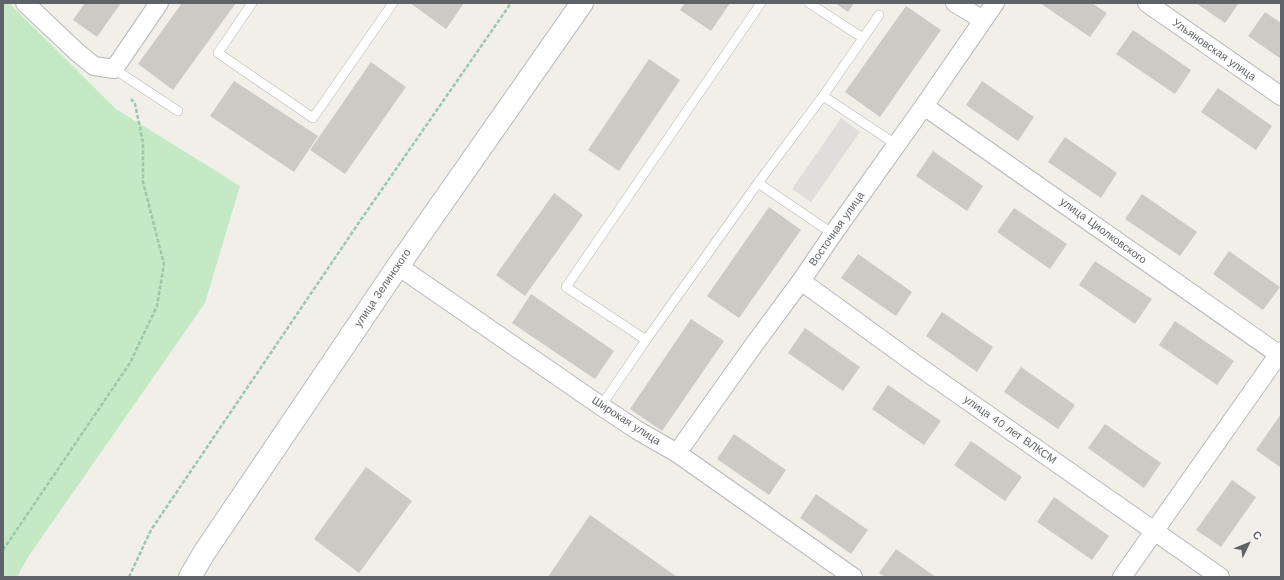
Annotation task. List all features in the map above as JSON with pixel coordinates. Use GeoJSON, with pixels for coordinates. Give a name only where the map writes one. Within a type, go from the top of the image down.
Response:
{"type":"FeatureCollection","features":[{"type":"Feature","properties":{"kind":"main road","name":"улица Зелинского"},"geometry":{"type":"LineString","coordinates":[[190,577],[204,552],[398,266],[582,3]]}},
{"type":"Feature","properties":{"kind":"street"},"geometry":{"type":"LineString","coordinates":[[25,3],[94,66],[114,69],[159,3]]}},
{"type":"Feature","properties":{"kind":"street"},"geometry":{"type":"LineString","coordinates":[[955,3],[983,20]]}},
{"type":"Feature","properties":{"kind":"street","name":"Восточная улица"},"geometry":{"type":"LineString","coordinates":[[677,453],[801,281],[995,3]]}},
{"type":"Feature","properties":{"kind":"street","name":"Ульяновская улица"},"geometry":{"type":"LineString","coordinates":[[1147,3],[1281,96]]}},
{"type":"Feature","properties":{"kind":"street","name":"улица Циолковского"},"geometry":{"type":"LineString","coordinates":[[924,106],[1280,354]]}},
{"type":"Feature","properties":{"kind":"street","name":"Широкая улица"},"geometry":{"type":"LineString","coordinates":[[398,266],[601,406],[637,430],[677,453],[853,577]]}},
{"type":"Feature","properties":{"kind":"street","name":"улица 40 лет ВЛКСМ"},"geometry":{"type":"LineString","coordinates":[[801,281],[918,366],[1220,577]]}},
{"type":"Feature","properties":{"kind":"street"},"geometry":{"type":"LineString","coordinates":[[1122,577],[1280,354]]}},
{"type":"Feature","properties":{"kind":"lane"},"geometry":{"type":"LineString","coordinates":[[252,3],[218,53],[313,118],[393,3]]}},
{"type":"Feature","properties":{"kind":"lane"},"geometry":{"type":"LineString","coordinates":[[646,340],[566,287],[761,3]]}},
{"type":"Feature","properties":{"kind":"lane"},"geometry":{"type":"LineString","coordinates":[[809,3],[863,38]]}},
{"type":"Feature","properties":{"kind":"lane"},"geometry":{"type":"LineString","coordinates":[[601,406],[646,340],[879,15]]}},
{"type":"Feature","properties":{"kind":"lane"},"geometry":{"type":"LineString","coordinates":[[114,69],[178,111]]}},
{"type":"Feature","properties":{"kind":"lane"},"geometry":{"type":"LineString","coordinates":[[822,96],[897,145]]}},
{"type":"Feature","properties":{"kind":"lane"},"geometry":{"type":"LineString","coordinates":[[758,183],[833,234]]}},
{"type":"Feature","properties":{"kind":"path"},"geometry":{"type":"LineString","coordinates":[[129,577],[151,530],[360,221],[511,3]]}},
{"type":"Feature","properties":{"kind":"path"},"geometry":{"type":"LineString","coordinates":[[3,550],[130,363],[157,306],[164,264],[143,182],[143,142],[135,104],[114,69]]}},
{"type":"Feature","properties":{"kind":"shaded area"},"geometry":{"type":"Polygon","coordinates":[[[841,118],[860,132],[811,202],[792,189],[841,118]]]}},
{"type":"Feature","properties":{"kind":"green space"},"geometry":{"type":"Polygon","coordinates":[[[3,3],[9,3],[116,109],[240,186],[205,303],[28,557],[17,577],[3,577],[3,3]]]}},
{"type":"Feature","properties":{"kind":"building"},"geometry":{"type":"Polygon","coordinates":[[[85,3],[121,3],[97,37],[73,20],[85,3]]]}},
{"type":"Feature","properties":{"kind":"building"},"geometry":{"type":"Polygon","coordinates":[[[182,3],[236,3],[173,90],[138,64],[182,3]]]}},
{"type":"Feature","properties":{"kind":"building"},"geometry":{"type":"Polygon","coordinates":[[[410,3],[464,3],[446,29],[410,3]]]}},
{"type":"Feature","properties":{"kind":"building"},"geometry":{"type":"Polygon","coordinates":[[[685,3],[730,3],[711,31],[680,10],[685,3]]]}},
{"type":"Feature","properties":{"kind":"building"},"geometry":{"type":"Polygon","coordinates":[[[835,3],[854,3],[848,12],[835,3]]]}},
{"type":"Feature","properties":{"kind":"building"},"geometry":{"type":"Polygon","coordinates":[[[1040,3],[1092,3],[1107,13],[1090,37],[1040,3]]]}},
{"type":"Feature","properties":{"kind":"building"},"geometry":{"type":"Polygon","coordinates":[[[1196,3],[1239,3],[1225,23],[1196,3]]]}},
{"type":"Feature","properties":{"kind":"building"},"geometry":{"type":"Polygon","coordinates":[[[906,6],[941,30],[880,117],[845,92],[906,6]]]}},
{"type":"Feature","properties":{"kind":"building"},"geometry":{"type":"Polygon","coordinates":[[[1265,12],[1281,23],[1281,59],[1248,36],[1265,12]]]}},
{"type":"Feature","properties":{"kind":"building"},"geometry":{"type":"Polygon","coordinates":[[[1133,30],[1191,70],[1175,94],[1116,54],[1133,30]]]}},
{"type":"Feature","properties":{"kind":"building"},"geometry":{"type":"Polygon","coordinates":[[[649,59],[680,80],[619,171],[588,150],[649,59]]]}},
{"type":"Feature","properties":{"kind":"building"},"geometry":{"type":"Polygon","coordinates":[[[371,62],[406,87],[345,174],[310,150],[371,62]]]}},
{"type":"Feature","properties":{"kind":"building"},"geometry":{"type":"Polygon","coordinates":[[[234,81],[318,136],[294,172],[210,116],[234,81]]]}},
{"type":"Feature","properties":{"kind":"building"},"geometry":{"type":"Polygon","coordinates":[[[982,81],[1034,117],[1018,141],[966,105],[982,81]]]}},
{"type":"Feature","properties":{"kind":"building"},"geometry":{"type":"Polygon","coordinates":[[[1218,88],[1272,126],[1256,150],[1201,112],[1218,88]]]}},
{"type":"Feature","properties":{"kind":"building"},"geometry":{"type":"Polygon","coordinates":[[[1065,137],[1117,173],[1101,198],[1048,162],[1065,137]]]}},
{"type":"Feature","properties":{"kind":"building"},"geometry":{"type":"Polygon","coordinates":[[[933,151],[983,186],[967,211],[916,176],[933,151]]]}},
{"type":"Feature","properties":{"kind":"building"},"geometry":{"type":"Polygon","coordinates":[[[554,193],[583,215],[525,296],[496,275],[554,193]]]}},
{"type":"Feature","properties":{"kind":"building"},"geometry":{"type":"Polygon","coordinates":[[[1142,194],[1197,232],[1180,256],[1125,219],[1142,194]]]}},
{"type":"Feature","properties":{"kind":"building"},"geometry":{"type":"Polygon","coordinates":[[[769,207],[801,230],[739,318],[707,296],[769,207]]]}},
{"type":"Feature","properties":{"kind":"building"},"geometry":{"type":"Polygon","coordinates":[[[1014,208],[1067,244],[1050,269],[997,232],[1014,208]]]}},
{"type":"Feature","properties":{"kind":"building"},"geometry":{"type":"Polygon","coordinates":[[[1229,251],[1280,287],[1263,310],[1213,274],[1229,251]]]}},
{"type":"Feature","properties":{"kind":"building"},"geometry":{"type":"Polygon","coordinates":[[[858,254],[912,292],[896,316],[841,278],[858,254]]]}},
{"type":"Feature","properties":{"kind":"building"},"geometry":{"type":"Polygon","coordinates":[[[1095,261],[1152,299],[1135,324],[1079,285],[1095,261]]]}},
{"type":"Feature","properties":{"kind":"building"},"geometry":{"type":"Polygon","coordinates":[[[531,294],[614,351],[595,379],[512,323],[531,294]]]}},
{"type":"Feature","properties":{"kind":"building"},"geometry":{"type":"Polygon","coordinates":[[[942,312],[993,347],[977,372],[926,336],[942,312]]]}},
{"type":"Feature","properties":{"kind":"building"},"geometry":{"type":"Polygon","coordinates":[[[691,319],[724,341],[662,431],[630,409],[691,319]]]}},
{"type":"Feature","properties":{"kind":"building"},"geometry":{"type":"Polygon","coordinates":[[[1175,321],[1234,361],[1217,385],[1159,345],[1175,321]]]}},
{"type":"Feature","properties":{"kind":"building"},"geometry":{"type":"Polygon","coordinates":[[[805,328],[860,367],[843,391],[788,353],[805,328]]]}},
{"type":"Feature","properties":{"kind":"building"},"geometry":{"type":"Polygon","coordinates":[[[1021,367],[1075,405],[1058,429],[1004,392],[1021,367]]]}},
{"type":"Feature","properties":{"kind":"building"},"geometry":{"type":"Polygon","coordinates":[[[888,385],[941,421],[924,445],[872,409],[888,385]]]}},
{"type":"Feature","properties":{"kind":"building"},"geometry":{"type":"Polygon","coordinates":[[[1281,414],[1281,466],[1280,467],[1256,450],[1281,414]]]}},
{"type":"Feature","properties":{"kind":"building"},"geometry":{"type":"Polygon","coordinates":[[[1105,424],[1161,463],[1144,488],[1088,448],[1105,424]]]}},
{"type":"Feature","properties":{"kind":"building"},"geometry":{"type":"Polygon","coordinates":[[[734,434],[786,470],[769,495],[717,459],[734,434]]]}},
{"type":"Feature","properties":{"kind":"building"},"geometry":{"type":"Polygon","coordinates":[[[971,441],[1022,477],[1005,501],[954,465],[971,441]]]}},
{"type":"Feature","properties":{"kind":"building"},"geometry":{"type":"Polygon","coordinates":[[[366,467],[412,501],[359,573],[314,539],[366,467]]]}},
{"type":"Feature","properties":{"kind":"building"},"geometry":{"type":"Polygon","coordinates":[[[1232,480],[1256,497],[1221,547],[1196,530],[1232,480]]]}},
{"type":"Feature","properties":{"kind":"building"},"geometry":{"type":"Polygon","coordinates":[[[816,494],[868,530],[851,554],[800,518],[816,494]]]}},
{"type":"Feature","properties":{"kind":"building"},"geometry":{"type":"Polygon","coordinates":[[[1054,497],[1109,536],[1092,560],[1037,522],[1054,497]]]}},
{"type":"Feature","properties":{"kind":"building"},"geometry":{"type":"Polygon","coordinates":[[[590,515],[677,577],[548,577],[590,515]]]}},
{"type":"Feature","properties":{"kind":"building"},"geometry":{"type":"Polygon","coordinates":[[[896,549],[936,577],[885,577],[879,573],[896,549]]]}}]}
